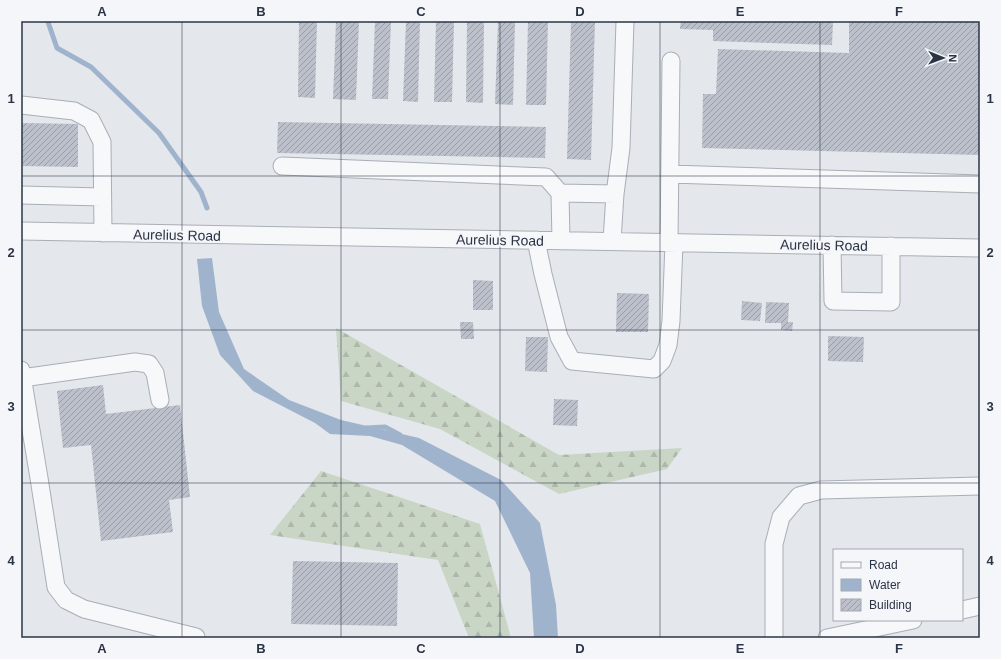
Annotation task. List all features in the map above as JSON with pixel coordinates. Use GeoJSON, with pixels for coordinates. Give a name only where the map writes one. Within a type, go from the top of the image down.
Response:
{"type":"FeatureCollection","features":[{"type":"Feature","properties":{"kind":"street"},"geometry":{"type":"LineString","coordinates":[[612,242],[615,194],[621,148],[625,21]]}},
{"type":"Feature","properties":{"kind":"street"},"geometry":{"type":"LineString","coordinates":[[536,240],[559,337],[572,361],[654,369],[662,362],[668,345],[670,321],[671,61]]}},
{"type":"Feature","properties":{"kind":"street"},"geometry":{"type":"LineString","coordinates":[[21,105],[74,111],[91,120],[102,142],[103,233]]}},
{"type":"Feature","properties":{"kind":"street"},"geometry":{"type":"LineString","coordinates":[[282,166],[546,177],[560,193],[561,241]]}},
{"type":"Feature","properties":{"kind":"street"},"geometry":{"type":"LineString","coordinates":[[670,174],[980,184]]}},
{"type":"Feature","properties":{"kind":"street"},"geometry":{"type":"LineString","coordinates":[[560,193],[615,194]]}},
{"type":"Feature","properties":{"kind":"street"},"geometry":{"type":"LineString","coordinates":[[21,195],[102,197]]}},
{"type":"Feature","properties":{"kind":"street","name":"Aurelius Road"},"geometry":{"type":"LineString","coordinates":[[21,231],[980,248]]}},
{"type":"Feature","properties":{"kind":"street"},"geometry":{"type":"LineString","coordinates":[[832,245],[833,301],[891,302],[891,246]]}},
{"type":"Feature","properties":{"kind":"street"},"geometry":{"type":"LineString","coordinates":[[160,400],[155,373],[149,364],[135,362],[22,374],[40,478],[56,587],[66,600],[84,609],[196,637]]}},
{"type":"Feature","properties":{"kind":"street"},"geometry":{"type":"LineString","coordinates":[[774,638],[774,544],[781,517],[800,496],[821,490],[980,486]]}},
{"type":"Feature","properties":{"kind":"street"},"geometry":{"type":"LineString","coordinates":[[963,610],[980,606]]}},
{"type":"Feature","properties":{"kind":"street"},"geometry":{"type":"LineString","coordinates":[[835,637],[908,621]]}},
{"type":"Feature","properties":{"kind":"green space"},"geometry":{"type":"Polygon","coordinates":[[[336,328],[559,455],[682,448],[667,469],[559,494],[440,429],[341,401],[336,328]]]}},
{"type":"Feature","properties":{"kind":"green space"},"geometry":{"type":"Polygon","coordinates":[[[321,471],[480,524],[511,638],[469,638],[438,560],[270,535],[321,471]]]}},
{"type":"Feature","properties":{"kind":"water"},"geometry":{"type":"Polygon","coordinates":[[[212,258],[219,312],[244,369],[289,400],[341,420],[419,438],[501,480],[540,523],[556,605],[558,638],[534,638],[530,573],[495,501],[402,445],[370,436],[330,434],[315,423],[253,391],[220,355],[202,306],[197,259],[212,258]]]}},
{"type":"Feature","properties":{"kind":"building"},"geometry":{"type":"Polygon","coordinates":[[[299,21],[317,21],[315,98],[298,97],[299,21]]]}},
{"type":"Feature","properties":{"kind":"building"},"geometry":{"type":"Polygon","coordinates":[[[336,21],[359,21],[356,100],[333,99],[336,21]]]}},
{"type":"Feature","properties":{"kind":"building"},"geometry":{"type":"Polygon","coordinates":[[[375,21],[391,21],[388,99],[372,99],[375,21]]]}},
{"type":"Feature","properties":{"kind":"building"},"geometry":{"type":"Polygon","coordinates":[[[406,21],[420,21],[418,102],[403,101],[406,21]]]}},
{"type":"Feature","properties":{"kind":"building"},"geometry":{"type":"Polygon","coordinates":[[[436,21],[454,21],[452,102],[434,102],[436,21]]]}},
{"type":"Feature","properties":{"kind":"building"},"geometry":{"type":"Polygon","coordinates":[[[467,21],[484,21],[483,103],[466,102],[467,21]]]}},
{"type":"Feature","properties":{"kind":"building"},"geometry":{"type":"Polygon","coordinates":[[[498,21],[515,21],[513,105],[495,104],[498,21]]]}},
{"type":"Feature","properties":{"kind":"building"},"geometry":{"type":"Polygon","coordinates":[[[528,21],[548,21],[546,105],[526,105],[528,21]]]}},
{"type":"Feature","properties":{"kind":"building"},"geometry":{"type":"Polygon","coordinates":[[[571,21],[595,21],[591,160],[567,159],[571,21]]]}},
{"type":"Feature","properties":{"kind":"building"},"geometry":{"type":"Polygon","coordinates":[[[681,21],[833,21],[832,45],[713,41],[713,30],[680,29],[681,21]]]}},
{"type":"Feature","properties":{"kind":"building"},"geometry":{"type":"Polygon","coordinates":[[[849,21],[980,21],[980,155],[702,148],[703,94],[716,94],[718,49],[849,53],[849,21]]]}},
{"type":"Feature","properties":{"kind":"building"},"geometry":{"type":"Polygon","coordinates":[[[278,122],[546,127],[545,158],[277,153],[278,122]]]}},
{"type":"Feature","properties":{"kind":"building"},"geometry":{"type":"Polygon","coordinates":[[[21,123],[78,124],[78,167],[21,166],[21,123]]]}},
{"type":"Feature","properties":{"kind":"building"},"geometry":{"type":"Polygon","coordinates":[[[473,280],[493,281],[493,310],[473,310],[473,280]]]}},
{"type":"Feature","properties":{"kind":"building"},"geometry":{"type":"Polygon","coordinates":[[[617,293],[649,294],[648,332],[616,332],[617,293]]]}},
{"type":"Feature","properties":{"kind":"building"},"geometry":{"type":"Polygon","coordinates":[[[742,301],[762,303],[760,321],[741,320],[742,301]]]}},
{"type":"Feature","properties":{"kind":"building"},"geometry":{"type":"Polygon","coordinates":[[[766,302],[789,303],[788,322],[793,322],[792,331],[781,330],[781,323],[765,323],[766,302]]]}},
{"type":"Feature","properties":{"kind":"building"},"geometry":{"type":"Polygon","coordinates":[[[460,322],[473,322],[474,339],[461,339],[460,322]]]}},
{"type":"Feature","properties":{"kind":"building"},"geometry":{"type":"Polygon","coordinates":[[[828,336],[864,337],[863,362],[828,361],[828,336]]]}},
{"type":"Feature","properties":{"kind":"building"},"geometry":{"type":"Polygon","coordinates":[[[526,337],[548,337],[547,372],[525,371],[526,337]]]}},
{"type":"Feature","properties":{"kind":"building"},"geometry":{"type":"Polygon","coordinates":[[[103,385],[106,414],[180,405],[190,497],[169,500],[173,532],[101,541],[91,445],[63,448],[57,391],[103,385]]]}},
{"type":"Feature","properties":{"kind":"building"},"geometry":{"type":"Polygon","coordinates":[[[554,399],[578,400],[577,426],[553,425],[554,399]]]}},
{"type":"Feature","properties":{"kind":"building"},"geometry":{"type":"Polygon","coordinates":[[[293,561],[398,563],[397,626],[291,624],[293,561]]]}},
{"type":"Feature","properties":{"kind":"waterway"},"geometry":{"type":"LineString","coordinates":[[48,22],[57,48],[91,67],[159,133],[201,192],[207,208]]}},
{"type":"Feature","properties":{"kind":"waterway"},"geometry":{"type":"LineString","coordinates":[[366,428],[385,427],[400,435]]}}]}
